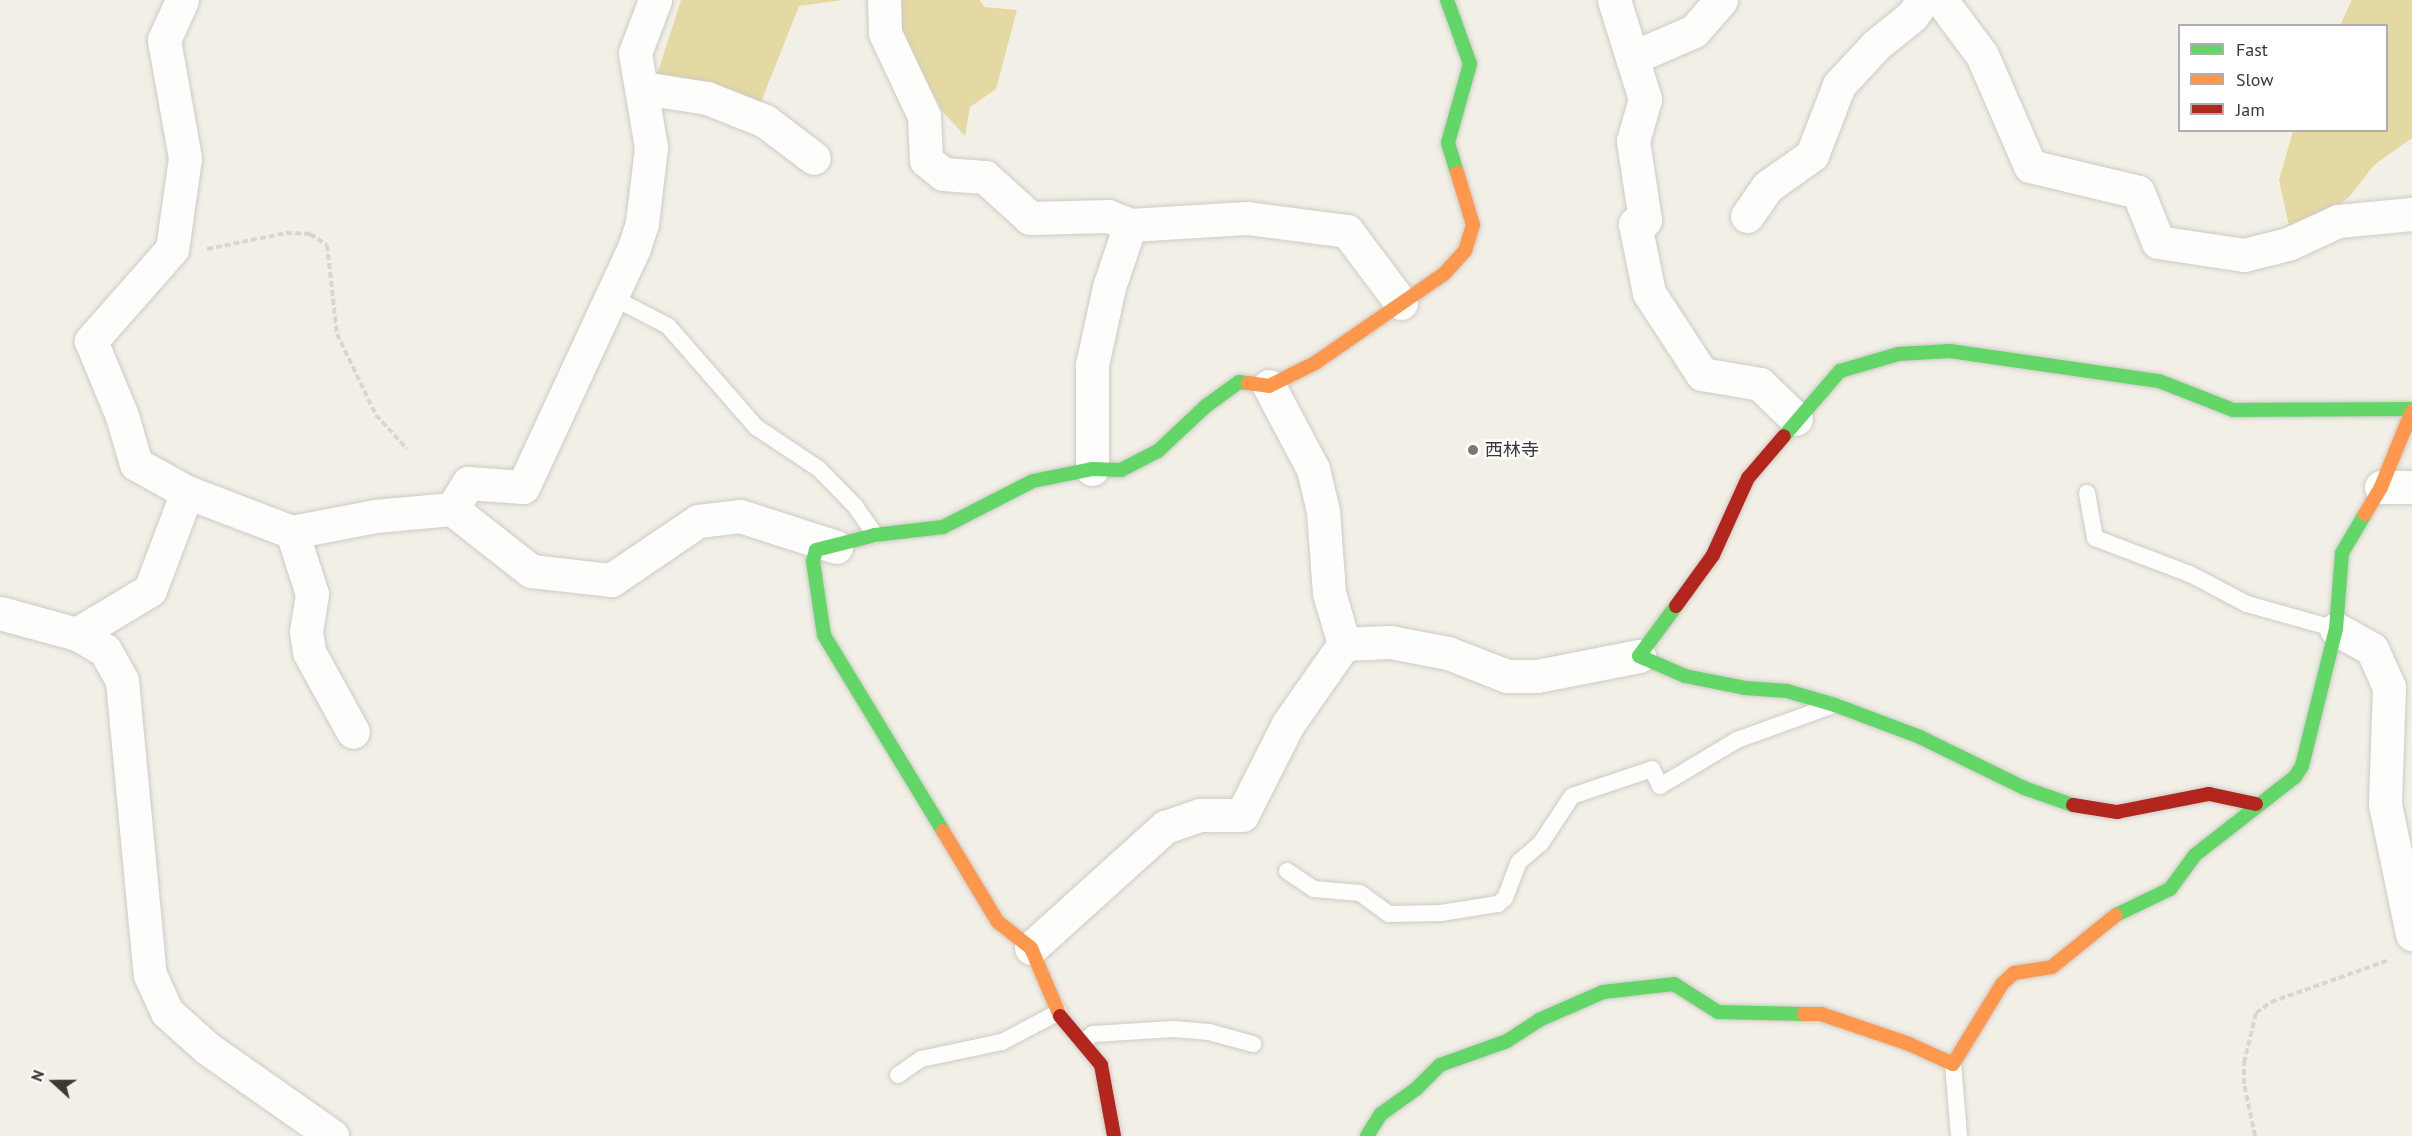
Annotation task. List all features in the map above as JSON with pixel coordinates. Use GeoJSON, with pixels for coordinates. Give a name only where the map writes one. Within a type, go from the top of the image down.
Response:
{"type":"FeatureCollection","features":[{"type":"Feature","properties":{"kind":"street"},"geometry":{"type":"LineString","coordinates":[[182,0],[164,40],[185,158],[172,249],[91,340],[122,416],[136,464],[187,492],[292,532],[375,516],[452,510],[531,571],[611,580],[698,520],[740,516],[836,547]]}},
{"type":"Feature","properties":{"kind":"street"},"geometry":{"type":"LineString","coordinates":[[452,510],[468,483],[523,487],[612,297],[642,223],[651,147],[643,88],[635,53],[655,0]]}},
{"type":"Feature","properties":{"kind":"street"},"geometry":{"type":"LineString","coordinates":[[884,0],[885,33],[924,116],[926,160],[943,174],[985,177],[1030,218],[1108,216],[1130,225],[1247,218],[1347,231],[1401,303]]}},
{"type":"Feature","properties":{"kind":"street"},"geometry":{"type":"LineString","coordinates":[[1114,1136],[1101,1065],[1059,1012],[1031,948],[998,922],[824,635],[813,561],[816,550],[836,547],[875,535],[943,527],[1033,480],[1092,469],[1121,470],[1158,451],[1206,406],[1239,382],[1269,386],[1359,336],[1401,303],[1444,274],[1465,251],[1473,225],[1448,143],[1470,64],[1447,0]]}},
{"type":"Feature","properties":{"kind":"street"},"geometry":{"type":"LineString","coordinates":[[1614,0],[1645,99],[1633,141],[1645,220],[1635,224],[1649,293],[1702,374],[1760,384],[1796,419]]}},
{"type":"Feature","properties":{"kind":"street"},"geometry":{"type":"LineString","coordinates":[[1632,58],[1694,32],[1721,0]]}},
{"type":"Feature","properties":{"kind":"street"},"geometry":{"type":"LineString","coordinates":[[1748,216],[1767,187],[1812,155],[1839,86],[1876,45],[1912,16],[1923,0]]}},
{"type":"Feature","properties":{"kind":"street"},"geometry":{"type":"LineString","coordinates":[[1941,0],[1983,55],[2030,166],[2139,192],[2158,242],[2244,255],[2289,244],[2338,221],[2412,214]]}},
{"type":"Feature","properties":{"kind":"street"},"geometry":{"type":"LineString","coordinates":[[643,88],[707,98],[765,121],[814,158]]}},
{"type":"Feature","properties":{"kind":"street"},"geometry":{"type":"LineString","coordinates":[[1092,469],[1092,365],[1109,287],[1130,225]]}},
{"type":"Feature","properties":{"kind":"street"},"geometry":{"type":"LineString","coordinates":[[1367,1136],[1381,1114],[1416,1089],[1440,1065],[1507,1041],[1558,1011],[1603,992],[1674,984],[1718,1012],[1821,1014],[1909,1044],[1953,1064],[2002,984],[2014,974],[2052,967],[2126,907],[2170,889],[2195,855],[2256,804],[2295,777],[2302,765],[2336,629],[2342,553],[2396,487],[2412,410],[2234,410],[2159,381],[1950,351],[1898,354],[1840,371],[1796,419],[1748,478],[1713,555],[1639,656]]}},
{"type":"Feature","properties":{"kind":"street"},"geometry":{"type":"LineString","coordinates":[[1269,386],[1313,469],[1323,511],[1329,593],[1344,644]]}},
{"type":"Feature","properties":{"kind":"street"},"geometry":{"type":"LineString","coordinates":[[77,634],[150,590],[187,492]]}},
{"type":"Feature","properties":{"kind":"street"},"geometry":{"type":"LineString","coordinates":[[292,532],[312,594],[306,632],[309,652],[353,732]]}},
{"type":"Feature","properties":{"kind":"street"},"geometry":{"type":"LineString","coordinates":[[0,613],[77,634],[105,650],[122,681],[150,975],[167,1012],[207,1048],[332,1136]]}},
{"type":"Feature","properties":{"kind":"street"},"geometry":{"type":"LineString","coordinates":[[2336,629],[2372,649],[2389,687],[2385,804],[2412,934]]}},
{"type":"Feature","properties":{"kind":"street"},"geometry":{"type":"LineString","coordinates":[[1344,644],[1390,642],[1448,653],[1507,676],[1537,676],[1639,656],[1685,676],[1746,688],[1787,691],[1835,705],[1920,737],[2024,788],[2074,805],[2117,812],[2209,794],[2256,804]]}},
{"type":"Feature","properties":{"kind":"street"},"geometry":{"type":"LineString","coordinates":[[1031,948],[1165,827],[1200,815],[1242,815],[1288,724],[1344,644]]}},
{"type":"Feature","properties":{"kind":"lane"},"geometry":{"type":"LineString","coordinates":[[612,297],[668,326],[756,427],[819,469],[855,506],[875,535]]}},
{"type":"Feature","properties":{"kind":"lane"},"geometry":{"type":"LineString","coordinates":[[2087,493],[2096,538],[2190,574],[2247,604],[2336,629]]}},
{"type":"Feature","properties":{"kind":"lane"},"geometry":{"type":"LineString","coordinates":[[1287,871],[1314,890],[1360,893],[1389,914],[1441,913],[1498,904],[1505,898],[1519,862],[1540,843],[1572,796],[1652,769],[1660,786],[1737,740],[1835,705]]}},
{"type":"Feature","properties":{"kind":"lane"},"geometry":{"type":"LineString","coordinates":[[898,1075],[921,1059],[1002,1042],[1059,1012]]}},
{"type":"Feature","properties":{"kind":"lane"},"geometry":{"type":"LineString","coordinates":[[1083,1042],[1093,1034],[1174,1029],[1209,1032],[1253,1044]]}},
{"type":"Feature","properties":{"kind":"lane"},"geometry":{"type":"LineString","coordinates":[[1953,1064],[1954,1121],[1959,1136]]}},
{"type":"Feature","properties":{"kind":"path"},"geometry":{"type":"LineString","coordinates":[[172,249],[191,252],[233,246],[286,233],[310,234],[327,245],[337,334],[376,415],[407,449]]}},
{"type":"Feature","properties":{"kind":"path"},"geometry":{"type":"LineString","coordinates":[[2255,1136],[2244,1084],[2244,1063],[2256,1012],[2271,1002],[2391,959]]}},
{"type":"Feature","properties":{"kind":"shaded area"},"geometry":{"type":"Polygon","coordinates":[[[681,0],[843,0],[799,6],[761,102],[657,75],[681,0]]]}},
{"type":"Feature","properties":{"kind":"shaded area"},"geometry":{"type":"Polygon","coordinates":[[[897,0],[980,0],[984,7],[1017,10],[996,89],[970,107],[965,136],[943,112],[901,35],[897,0]]]}},
{"type":"Feature","properties":{"kind":"shaded area"},"geometry":{"type":"Polygon","coordinates":[[[2352,0],[2412,0],[2412,138],[2374,165],[2350,196],[2293,244],[2279,180],[2293,132],[2388,132],[2388,24],[2340,24],[2352,0]]]}},
{"type":"Feature","properties":{"kind":"traffic: fast"},"geometry":{"type":"LineString","coordinates":[[1447,0],[1470,64],[1448,143],[1457,172]]}},
{"type":"Feature","properties":{"kind":"traffic: fast"},"geometry":{"type":"LineString","coordinates":[[1784,436],[1840,371],[1898,354],[1950,351],[2159,381],[2233,410],[2412,409]]}},
{"type":"Feature","properties":{"kind":"traffic: fast"},"geometry":{"type":"LineString","coordinates":[[943,831],[824,635],[813,561],[816,550],[875,535],[943,527],[1033,481],[1092,469],[1121,470],[1158,451],[1206,406],[1239,382],[1248,383]]}},
{"type":"Feature","properties":{"kind":"traffic: fast"},"geometry":{"type":"LineString","coordinates":[[2116,915],[2170,889],[2195,855],[2295,777],[2302,766],[2336,629],[2342,553],[2365,514]]}},
{"type":"Feature","properties":{"kind":"traffic: fast"},"geometry":{"type":"LineString","coordinates":[[1676,606],[1639,656],[1685,676],[1745,688],[1787,691],[1835,705],[1920,737],[2024,788],[2073,805]]}},
{"type":"Feature","properties":{"kind":"traffic: fast"},"geometry":{"type":"LineString","coordinates":[[1367,1136],[1381,1114],[1416,1089],[1440,1065],[1507,1041],[1539,1020],[1603,992],[1674,984],[1718,1012],[1804,1014]]}},
{"type":"Feature","properties":{"kind":"traffic: slow"},"geometry":{"type":"LineString","coordinates":[[1248,383],[1269,386],[1315,363],[1444,274],[1465,251],[1473,225],[1457,172]]}},
{"type":"Feature","properties":{"kind":"traffic: slow"},"geometry":{"type":"LineString","coordinates":[[2365,514],[2381,487],[2412,411]]}},
{"type":"Feature","properties":{"kind":"traffic: slow"},"geometry":{"type":"LineString","coordinates":[[943,831],[998,922],[1031,948],[1060,1016]]}},
{"type":"Feature","properties":{"kind":"traffic: slow"},"geometry":{"type":"LineString","coordinates":[[1804,1014],[1821,1014],[1909,1044],[1953,1064],[2002,984],[2014,973],[2052,967],[2116,915]]}},
{"type":"Feature","properties":{"kind":"traffic: jam"},"geometry":{"type":"LineString","coordinates":[[1676,606],[1713,555],[1748,478],[1784,436]]}},
{"type":"Feature","properties":{"kind":"traffic: jam"},"geometry":{"type":"LineString","coordinates":[[2073,805],[2117,812],[2209,794],[2256,804]]}},
{"type":"Feature","properties":{"kind":"traffic: jam"},"geometry":{"type":"LineString","coordinates":[[1060,1016],[1101,1065],[1114,1136]]}},
{"type":"Feature","properties":{"kind":"place","name":"西林寺"},"geometry":{"type":"Point","coordinates":[1473,450]}}]}
